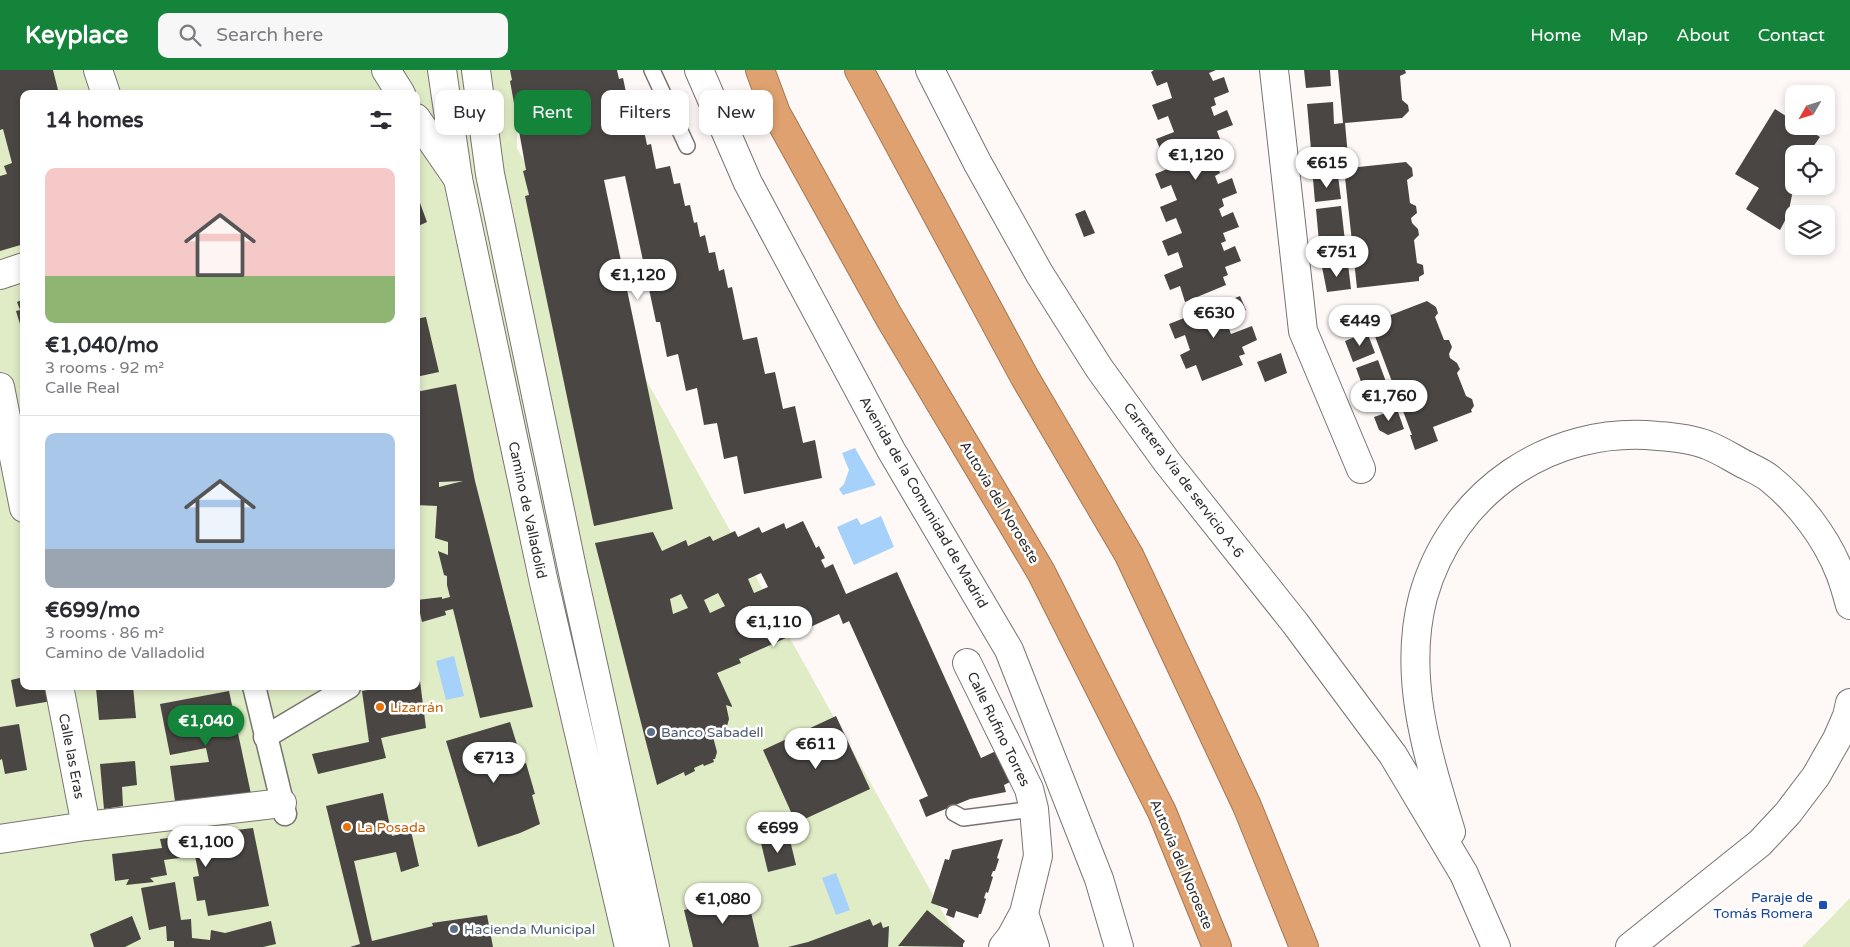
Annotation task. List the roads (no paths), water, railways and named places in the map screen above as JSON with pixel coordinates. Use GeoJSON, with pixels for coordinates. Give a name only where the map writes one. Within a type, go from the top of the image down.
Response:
{"type":"FeatureCollection","features":[{"type":"Feature","properties":{"kind":"highway","name":"Autovía del Noroeste"},"geometry":{"type":"LineString","coordinates":[[760,70],[776,113],[889,316],[1041,572],[1162,812],[1217,947]]}},
{"type":"Feature","properties":{"kind":"highway"},"geometry":{"type":"LineString","coordinates":[[860,70],[1024,376],[1129,555],[1248,806],[1304,947]]}},
{"type":"Feature","properties":{"kind":"street"},"geometry":{"type":"LineString","coordinates":[[98,70],[105,90]]}},
{"type":"Feature","properties":{"kind":"street"},"geometry":{"type":"LineString","coordinates":[[386,70],[398,90]]}},
{"type":"Feature","properties":{"kind":"street","name":"Camino de Valladolid"},"geometry":{"type":"LineString","coordinates":[[442,70],[458,179],[544,583],[629,947]]}},
{"type":"Feature","properties":{"kind":"street"},"geometry":{"type":"LineString","coordinates":[[476,70],[490,174],[575,582],[654,947]]}},
{"type":"Feature","properties":{"kind":"street","name":"Avenida de la Comunidad de Madrid"},"geometry":{"type":"LineString","coordinates":[[699,70],[748,183],[896,459],[1009,650],[1099,879],[1120,947]]}},
{"type":"Feature","properties":{"kind":"street","name":"Carretera Vía de servicio A-6"},"geometry":{"type":"LineString","coordinates":[[930,70],[977,162],[1038,272],[1099,368],[1167,462],[1295,624],[1393,755],[1464,874]]}},
{"type":"Feature","properties":{"kind":"street"},"geometry":{"type":"LineString","coordinates":[[1274,70],[1303,331],[1361,469]]}},
{"type":"Feature","properties":{"kind":"street"},"geometry":{"type":"LineString","coordinates":[[420,124],[458,179]]}},
{"type":"Feature","properties":{"kind":"street"},"geometry":{"type":"LineString","coordinates":[[0,276],[20,268]]}},
{"type":"Feature","properties":{"kind":"street"},"geometry":{"type":"LineString","coordinates":[[0,387],[20,488]]}},
{"type":"Feature","properties":{"kind":"street"},"geometry":{"type":"LineString","coordinates":[[1496,947],[1464,874],[1428,755],[1416,698],[1417,636],[1423,598],[1432,569],[1455,528],[1480,498],[1504,478],[1533,459],[1558,448],[1593,438],[1634,433],[1675,437],[1706,444],[1768,477],[1798,507],[1822,537],[1840,573],[1850,605]]}},
{"type":"Feature","properties":{"kind":"street","name":"Calle Rufino Torres"},"geometry":{"type":"LineString","coordinates":[[967,663],[1029,789],[1034,809],[1038,856],[1024,913],[1011,937],[1003,947]]}},
{"type":"Feature","properties":{"kind":"street","name":"Calle las Eras"},"geometry":{"type":"LineString","coordinates":[[59,690],[86,826]]}},
{"type":"Feature","properties":{"kind":"street"},"geometry":{"type":"LineString","coordinates":[[0,838],[86,826],[284,808],[255,690]]}},
{"type":"Feature","properties":{"kind":"street"},"geometry":{"type":"LineString","coordinates":[[266,737],[344,690]]}},
{"type":"Feature","properties":{"kind":"street"},"geometry":{"type":"LineString","coordinates":[[1630,947],[1760,843],[1788,813],[1816,776],[1829,754],[1847,716],[1850,703]]}},
{"type":"Feature","properties":{"kind":"street"},"geometry":{"type":"LineString","coordinates":[[1024,913],[1035,947]]}},
{"type":"Feature","properties":{"kind":"lane"},"geometry":{"type":"LineString","coordinates":[[652,70],[687,146]]}},
{"type":"Feature","properties":{"kind":"lane"},"geometry":{"type":"LineString","coordinates":[[954,813],[963,818],[1034,809]]}},
{"type":"Feature","properties":{"kind":"water"},"geometry":{"type":"Polygon","coordinates":[[[855,448],[876,485],[843,495],[839,489],[844,484],[849,470],[842,453],[855,448]]]}},
{"type":"Feature","properties":{"kind":"water"},"geometry":{"type":"Polygon","coordinates":[[[881,516],[894,547],[854,565],[837,527],[857,518],[861,525],[881,516]]]}},
{"type":"Feature","properties":{"kind":"water"},"geometry":{"type":"Polygon","coordinates":[[[454,656],[464,696],[446,700],[436,661],[454,656]]]}},
{"type":"Feature","properties":{"kind":"water"},"geometry":{"type":"Polygon","coordinates":[[[836,873],[850,910],[836,915],[822,878],[836,873]]]}},
{"type":"Feature","properties":{"kind":"place","name":"Lizarrán"},"geometry":{"type":"Point","coordinates":[380,707]}},
{"type":"Feature","properties":{"kind":"place","name":"Banco Sabadell"},"geometry":{"type":"Point","coordinates":[651,732]}},
{"type":"Feature","properties":{"kind":"place","name":"La Posada"},"geometry":{"type":"Point","coordinates":[347,827]}},
{"type":"Feature","properties":{"kind":"place","name":"Paraje de Tomás Romera"},"geometry":{"type":"Point","coordinates":[1823,905]}},
{"type":"Feature","properties":{"kind":"place","name":"Hacienda Municipal"},"geometry":{"type":"Point","coordinates":[454,929]}}]}
